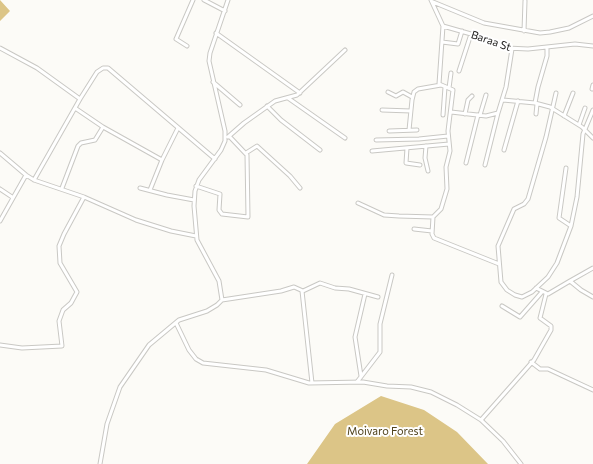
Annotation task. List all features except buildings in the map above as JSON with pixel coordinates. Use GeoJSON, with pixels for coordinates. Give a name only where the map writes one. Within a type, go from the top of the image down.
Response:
{"type":"FeatureCollection","features":[{"type":"Feature","properties":{"kind":"street"},"geometry":{"type":"LineString","coordinates":[[188,46],[176,39],[193,0]]}},
{"type":"Feature","properties":{"kind":"street"},"geometry":{"type":"LineString","coordinates":[[204,0],[224,11]]}},
{"type":"Feature","properties":{"kind":"street"},"geometry":{"type":"LineString","coordinates":[[225,141],[225,131],[213,82],[209,58],[228,0]]}},
{"type":"Feature","properties":{"kind":"street"},"geometry":{"type":"LineString","coordinates":[[431,1],[443,26],[439,83],[441,85]]}},
{"type":"Feature","properties":{"kind":"street"},"geometry":{"type":"LineString","coordinates":[[431,1],[475,20],[524,31],[544,33],[559,30],[593,16]]}},
{"type":"Feature","properties":{"kind":"street"},"geometry":{"type":"LineString","coordinates":[[524,31],[526,1]]}},
{"type":"Feature","properties":{"kind":"street","name":"Baraa St"},"geometry":{"type":"LineString","coordinates":[[443,26],[471,34],[512,50],[575,44],[593,46]]}},
{"type":"Feature","properties":{"kind":"street"},"geometry":{"type":"LineString","coordinates":[[442,42],[458,44],[462,31]]}},
{"type":"Feature","properties":{"kind":"street"},"geometry":{"type":"LineString","coordinates":[[216,33],[300,93]]}},
{"type":"Feature","properties":{"kind":"street"},"geometry":{"type":"LineString","coordinates":[[459,71],[471,34]]}},
{"type":"Feature","properties":{"kind":"street"},"geometry":{"type":"LineString","coordinates":[[536,114],[538,87],[547,56],[547,47]]}},
{"type":"Feature","properties":{"kind":"street"},"geometry":{"type":"LineString","coordinates":[[0,48],[30,64],[80,99]]}},
{"type":"Feature","properties":{"kind":"street"},"geometry":{"type":"LineString","coordinates":[[222,300],[219,281],[196,236],[194,200],[196,186],[201,176],[229,136],[267,106],[278,100],[295,96],[300,93],[344,50]]}},
{"type":"Feature","properties":{"kind":"street"},"geometry":{"type":"LineString","coordinates":[[485,165],[503,100],[512,50]]}},
{"type":"Feature","properties":{"kind":"street"},"geometry":{"type":"LineString","coordinates":[[34,180],[97,72],[106,67],[215,158]]}},
{"type":"Feature","properties":{"kind":"street"},"geometry":{"type":"LineString","coordinates":[[443,116],[447,87],[451,73]]}},
{"type":"Feature","properties":{"kind":"street"},"geometry":{"type":"LineString","coordinates":[[213,82],[240,106]]}},
{"type":"Feature","properties":{"kind":"street"},"geometry":{"type":"LineString","coordinates":[[409,130],[412,97],[418,89],[441,85],[453,90],[448,136],[450,151],[446,167],[446,192],[441,209],[433,217],[432,231],[434,238],[499,264]]}},
{"type":"Feature","properties":{"kind":"street"},"geometry":{"type":"LineString","coordinates":[[388,92],[396,96],[403,92],[412,97]]}},
{"type":"Feature","properties":{"kind":"street"},"geometry":{"type":"LineString","coordinates":[[556,93],[546,137],[528,199],[524,204],[514,209],[500,242],[499,264],[501,282],[512,294],[522,297],[536,288],[554,268],[571,226],[578,193],[585,130],[593,110]]}},
{"type":"Feature","properties":{"kind":"street"},"geometry":{"type":"LineString","coordinates":[[564,116],[573,93]]}},
{"type":"Feature","properties":{"kind":"street"},"geometry":{"type":"LineString","coordinates":[[466,163],[486,94]]}},
{"type":"Feature","properties":{"kind":"street"},"geometry":{"type":"LineString","coordinates":[[465,114],[468,100],[472,96]]}},
{"type":"Feature","properties":{"kind":"street"},"geometry":{"type":"LineString","coordinates":[[287,97],[345,138]]}},
{"type":"Feature","properties":{"kind":"street"},"geometry":{"type":"LineString","coordinates":[[503,100],[536,103],[552,108],[585,130],[593,138]]}},
{"type":"Feature","properties":{"kind":"street"},"geometry":{"type":"LineString","coordinates":[[504,150],[518,101]]}},
{"type":"Feature","properties":{"kind":"street"},"geometry":{"type":"LineString","coordinates":[[267,106],[281,120],[320,150]]}},
{"type":"Feature","properties":{"kind":"street"},"geometry":{"type":"LineString","coordinates":[[75,108],[103,127],[162,160]]}},
{"type":"Feature","properties":{"kind":"street"},"geometry":{"type":"LineString","coordinates":[[578,125],[585,108]]}},
{"type":"Feature","properties":{"kind":"street"},"geometry":{"type":"LineString","coordinates":[[382,110],[411,110]]}},
{"type":"Feature","properties":{"kind":"street"},"geometry":{"type":"LineString","coordinates":[[450,112],[492,116],[499,112]]}},
{"type":"Feature","properties":{"kind":"street"},"geometry":{"type":"LineString","coordinates":[[62,188],[78,146],[81,143],[95,140],[103,127]]}},
{"type":"Feature","properties":{"kind":"street"},"geometry":{"type":"LineString","coordinates":[[150,190],[162,160],[178,128]]}},
{"type":"Feature","properties":{"kind":"street"},"geometry":{"type":"LineString","coordinates":[[389,131],[417,130]]}},
{"type":"Feature","properties":{"kind":"street"},"geometry":{"type":"LineString","coordinates":[[196,186],[220,194],[219,210],[222,214],[248,217],[246,154],[229,136]]}},
{"type":"Feature","properties":{"kind":"street"},"geometry":{"type":"LineString","coordinates":[[376,140],[419,139],[448,136]]}},
{"type":"Feature","properties":{"kind":"street"},"geometry":{"type":"LineString","coordinates":[[372,151],[450,144]]}},
{"type":"Feature","properties":{"kind":"street"},"geometry":{"type":"LineString","coordinates":[[426,146],[425,158],[428,171]]}},
{"type":"Feature","properties":{"kind":"street"},"geometry":{"type":"LineString","coordinates":[[246,154],[254,147],[257,147],[290,176],[300,188]]}},
{"type":"Feature","properties":{"kind":"street"},"geometry":{"type":"LineString","coordinates":[[407,148],[406,163],[420,165]]}},
{"type":"Feature","properties":{"kind":"street"},"geometry":{"type":"LineString","coordinates":[[0,152],[26,175],[34,180],[84,196],[136,220],[171,232],[196,236]]}},
{"type":"Feature","properties":{"kind":"street"},"geometry":{"type":"LineString","coordinates":[[566,168],[559,218],[571,226]]}},
{"type":"Feature","properties":{"kind":"street"},"geometry":{"type":"LineString","coordinates":[[0,221],[12,197],[26,175]]}},
{"type":"Feature","properties":{"kind":"street"},"geometry":{"type":"LineString","coordinates":[[140,188],[194,200]]}},
{"type":"Feature","properties":{"kind":"street"},"geometry":{"type":"LineString","coordinates":[[0,189],[12,197]]}},
{"type":"Feature","properties":{"kind":"street"},"geometry":{"type":"LineString","coordinates":[[0,345],[22,348],[62,346],[59,321],[63,310],[73,301],[77,292],[60,263],[60,246],[64,234],[84,196]]}},
{"type":"Feature","properties":{"kind":"street"},"geometry":{"type":"LineString","coordinates":[[358,203],[384,215],[433,217]]}},
{"type":"Feature","properties":{"kind":"street"},"geometry":{"type":"LineString","coordinates":[[414,229],[432,231]]}},
{"type":"Feature","properties":{"kind":"street"},"geometry":{"type":"LineString","coordinates":[[502,306],[520,317],[544,293],[593,268]]}},
{"type":"Feature","properties":{"kind":"street"},"geometry":{"type":"LineString","coordinates":[[357,382],[380,352],[379,330],[392,275]]}},
{"type":"Feature","properties":{"kind":"street"},"geometry":{"type":"LineString","coordinates":[[570,281],[580,290],[593,297]]}},
{"type":"Feature","properties":{"kind":"street"},"geometry":{"type":"LineString","coordinates":[[100,464],[109,419],[120,387],[149,345],[187,316],[207,311],[222,300],[278,292],[294,288],[302,291],[323,283],[335,288],[378,297]]}},
{"type":"Feature","properties":{"kind":"street"},"geometry":{"type":"LineString","coordinates":[[536,288],[544,293]]}},
{"type":"Feature","properties":{"kind":"street"},"geometry":{"type":"LineString","coordinates":[[302,291],[312,383]]}},
{"type":"Feature","properties":{"kind":"street"},"geometry":{"type":"LineString","coordinates":[[481,420],[531,362],[552,328],[540,318],[544,293]]}},
{"type":"Feature","properties":{"kind":"street"},"geometry":{"type":"LineString","coordinates":[[361,376],[355,337],[365,294]]}},
{"type":"Feature","properties":{"kind":"street"},"geometry":{"type":"LineString","coordinates":[[176,323],[188,350],[200,362],[266,370],[312,383],[357,382],[411,387],[431,392],[443,397],[481,420],[503,441],[520,464]]}},
{"type":"Feature","properties":{"kind":"street"},"geometry":{"type":"LineString","coordinates":[[531,362],[540,369],[548,370],[593,390]]}},
{"type":"Feature","properties":{"kind":"green space"},"geometry":{"type":"Polygon","coordinates":[[[0,0],[10,11],[0,21],[0,0]]]}},
{"type":"Feature","properties":{"kind":"green space","name":"Moivaro Forest"},"geometry":{"type":"Polygon","coordinates":[[[381,396],[424,410],[457,432],[488,464],[307,464],[335,424],[381,396]]]}}]}
